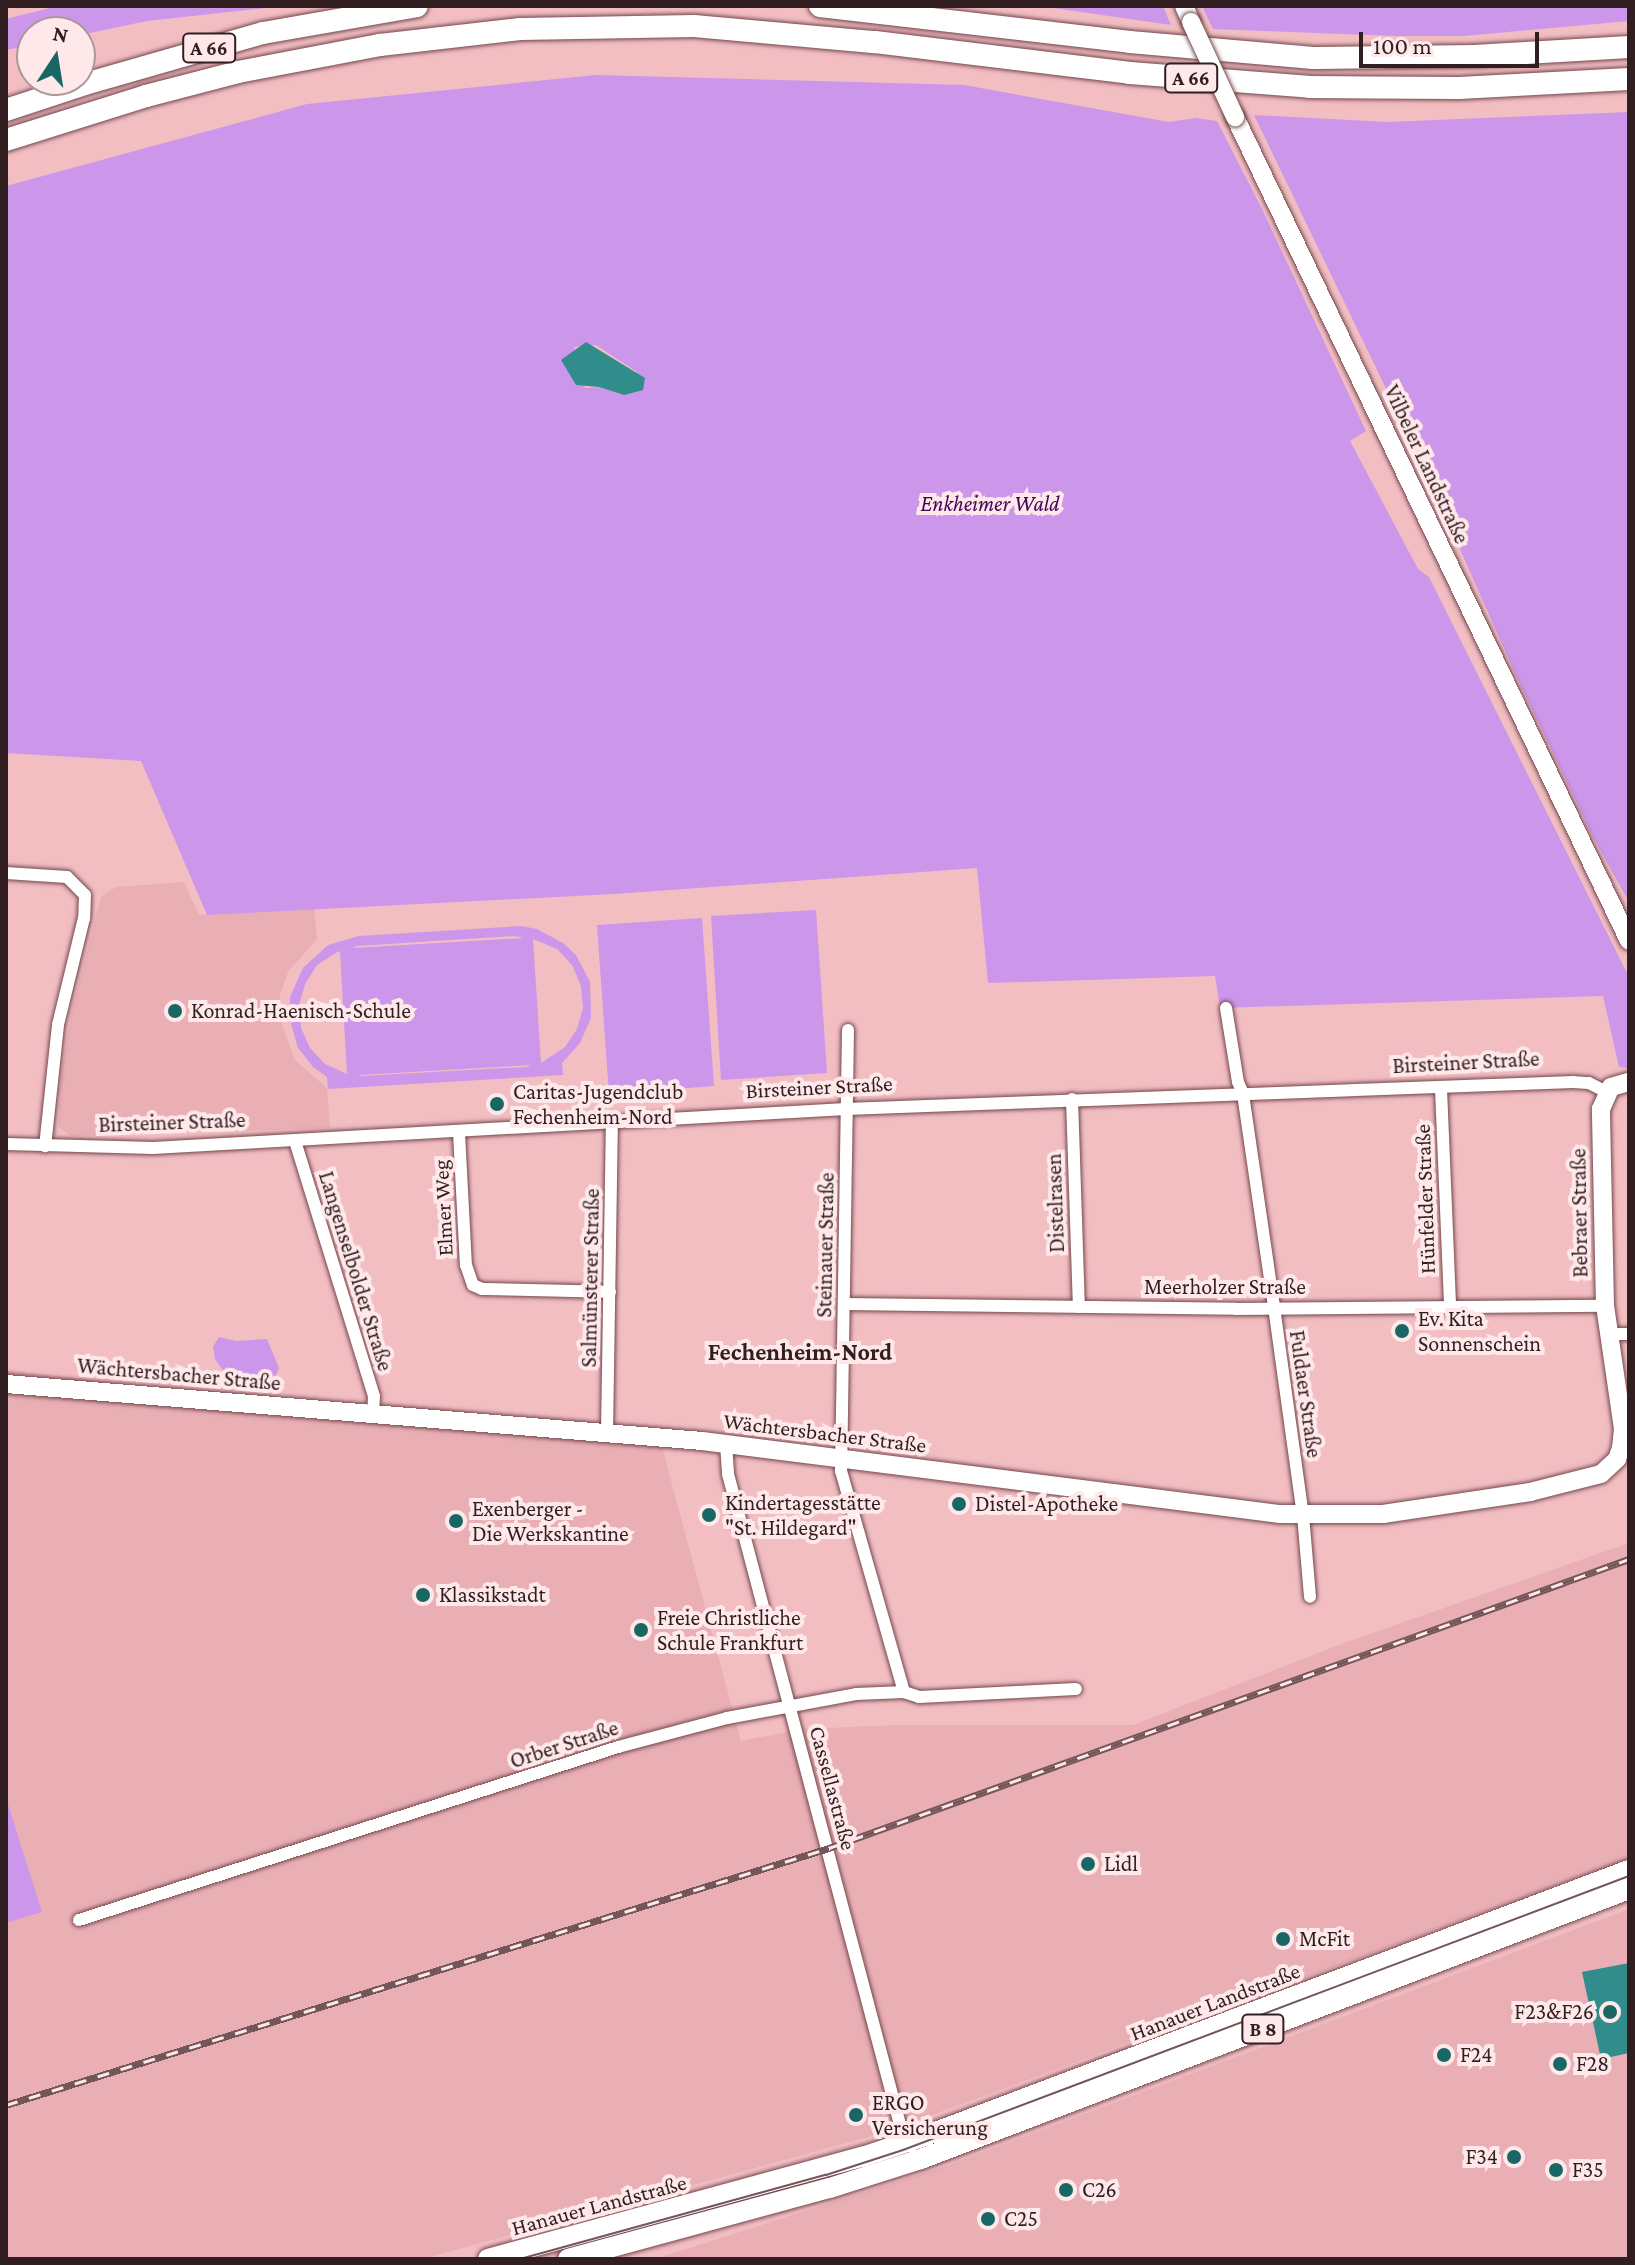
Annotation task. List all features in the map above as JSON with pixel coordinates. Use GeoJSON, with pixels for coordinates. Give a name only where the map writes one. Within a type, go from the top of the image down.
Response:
{"type":"FeatureCollection","features":[{"type":"Feature","properties":{"kind":"highway","name":"A 66"},"geometry":{"type":"LineString","coordinates":[[6,110],[263,33],[417,6]]}},
{"type":"Feature","properties":{"kind":"highway","name":"A 66"},"geometry":{"type":"LineString","coordinates":[[820,6],[1130,42],[1313,58],[1474,56],[1629,47]]}},
{"type":"Feature","properties":{"kind":"highway","name":"A 66"},"geometry":{"type":"LineString","coordinates":[[6,140],[146,96],[238,72],[380,45],[520,29],[694,26],[875,42],[1130,73],[1310,87],[1447,88],[1629,79]]}},
{"type":"Feature","properties":{"kind":"main road","name":"Hanauer Landstraße"},"geometry":{"type":"LineString","coordinates":[[488,2259],[846,2162],[906,2142],[1629,1870]]}},
{"type":"Feature","properties":{"kind":"main road","name":"Hanauer Landstraße"},"geometry":{"type":"LineString","coordinates":[[568,2259],[830,2188],[936,2153],[1629,1889]]}},
{"type":"Feature","properties":{"kind":"street","name":"Vilbeler Landstraße"},"geometry":{"type":"LineString","coordinates":[[1187,14],[1629,941]]}},
{"type":"Feature","properties":{"kind":"street"},"geometry":{"type":"LineString","coordinates":[[6,873],[67,877],[85,895],[84,918],[58,1025],[45,1146]]}},
{"type":"Feature","properties":{"kind":"street","name":"Fuldaer Straße"},"geometry":{"type":"LineString","coordinates":[[1226,1008],[1238,1082],[1243,1094],[1274,1307],[1303,1515],[1310,1597]]}},
{"type":"Feature","properties":{"kind":"street","name":"Steinauer Straße"},"geometry":{"type":"LineString","coordinates":[[848,1030],[841,1471],[904,1692]]}},
{"type":"Feature","properties":{"kind":"street","name":"Birsteiner Straße"},"geometry":{"type":"LineString","coordinates":[[6,1144],[153,1148],[846,1109],[1581,1082],[1607,1092]]}},
{"type":"Feature","properties":{"kind":"street"},"geometry":{"type":"LineString","coordinates":[[1607,1092],[1616,1084],[1629,1082]]}},
{"type":"Feature","properties":{"kind":"street","name":"Hünfelder Straße"},"geometry":{"type":"LineString","coordinates":[[1441,1089],[1450,1307]]}},
{"type":"Feature","properties":{"kind":"street","name":"Bebraer Straße"},"geometry":{"type":"LineString","coordinates":[[1607,1092],[1601,1109],[1605,1306],[1623,1429],[1621,1448]]}},
{"type":"Feature","properties":{"kind":"street","name":"Distelrasen"},"geometry":{"type":"LineString","coordinates":[[1072,1099],[1079,1307]]}},
{"type":"Feature","properties":{"kind":"street","name":"Salmünsterer Straße"},"geometry":{"type":"LineString","coordinates":[[607,1434],[612,1123]]}},
{"type":"Feature","properties":{"kind":"street","name":"Elmer Weg"},"geometry":{"type":"LineString","coordinates":[[459,1133],[466,1265],[473,1285],[482,1289],[610,1292]]}},
{"type":"Feature","properties":{"kind":"street","name":"Langenselbolder Straße"},"geometry":{"type":"LineString","coordinates":[[295,1141],[374,1396],[373,1413]]}},
{"type":"Feature","properties":{"kind":"street","name":"Meerholzer Straße"},"geometry":{"type":"LineString","coordinates":[[844,1304],[1605,1306]]}},
{"type":"Feature","properties":{"kind":"street"},"geometry":{"type":"LineString","coordinates":[[1608,1334],[1629,1334]]}},
{"type":"Feature","properties":{"kind":"street","name":"Wächtersbacher Straße"},"geometry":{"type":"LineString","coordinates":[[6,1384],[726,1444],[1239,1511],[1303,1515],[1408,1511],[1530,1492],[1601,1474],[1617,1459],[1621,1448]]}},
{"type":"Feature","properties":{"kind":"street","name":"Cassellastraße"},"geometry":{"type":"LineString","coordinates":[[726,1444],[728,1474],[906,2142]]}},
{"type":"Feature","properties":{"kind":"street","name":"Orber Straße"},"geometry":{"type":"LineString","coordinates":[[79,1920],[618,1747],[791,1704],[856,1694],[904,1692],[919,1697],[1076,1689]]}},
{"type":"Feature","properties":{"kind":"street"},"geometry":{"type":"LineString","coordinates":[[906,2142],[920,2151],[936,2153]]}},
{"type":"Feature","properties":{"kind":"shaded area","name":"Konrad-Haenisch-Schule"},"geometry":{"type":"Polygon","coordinates":[[[184,882],[199,915],[314,907],[317,939],[288,972],[280,995],[280,1019],[295,1060],[327,1088],[330,1128],[71,1136],[58,1127],[62,1070],[71,1014],[101,897],[116,887],[184,882]]]}},
{"type":"Feature","properties":{"kind":"shaded area"},"geometry":{"type":"Polygon","coordinates":[[[6,1370],[662,1447],[741,1741],[804,1729],[899,1725],[1133,1725],[1344,1643],[1629,1543],[1629,1858],[886,2132],[422,2259],[6,2259],[6,1923],[41,1911],[6,1798],[6,1370]]]}},
{"type":"Feature","properties":{"kind":"shaded area"},"geometry":{"type":"Polygon","coordinates":[[[1629,1909],[1629,2259],[655,2259],[949,2165],[1629,1909]]]}},
{"type":"Feature","properties":{"kind":"green space"},"geometry":{"type":"Polygon","coordinates":[[[58,6],[284,6],[147,21],[96,32],[96,16],[18,16],[58,6]]]}},
{"type":"Feature","properties":{"kind":"green space"},"geometry":{"type":"Polygon","coordinates":[[[1040,6],[1163,6],[1171,25],[1040,6]]]}},
{"type":"Feature","properties":{"kind":"green space"},"geometry":{"type":"Polygon","coordinates":[[[1202,6],[1629,6],[1629,21],[1464,36],[1397,36],[1213,29],[1202,6]]]}},
{"type":"Feature","properties":{"kind":"green space"},"geometry":{"type":"Polygon","coordinates":[[[16,16],[16,48],[6,50],[6,19],[16,16]]]}},
{"type":"Feature","properties":{"kind":"green space","name":"Enkheimer Wald"},"geometry":{"type":"Polygon","coordinates":[[[596,75],[964,85],[1169,122],[1196,118],[1217,121],[1262,209],[1366,431],[1350,441],[1418,569],[1429,577],[1629,977],[1629,1068],[1619,1067],[1603,996],[1220,1008],[1215,976],[988,983],[977,868],[614,894],[207,915],[141,761],[6,753],[6,186],[307,104],[596,75]],[[596,345],[574,347],[585,388],[599,387],[624,395],[637,372],[596,345]]]}},
{"type":"Feature","properties":{"kind":"green space"},"geometry":{"type":"Polygon","coordinates":[[[1629,112],[1629,902],[1594,839],[1519,682],[1419,457],[1254,115],[1387,122],[1629,112]]]}},
{"type":"Feature","properties":{"kind":"green space"},"geometry":{"type":"Polygon","coordinates":[[[816,910],[827,1073],[721,1080],[711,916],[816,910]]]}},
{"type":"Feature","properties":{"kind":"green space"},"geometry":{"type":"Polygon","coordinates":[[[702,918],[714,1086],[609,1094],[597,925],[702,918]]]}},
{"type":"Feature","properties":{"kind":"green space"},"geometry":{"type":"Polygon","coordinates":[[[521,926],[537,929],[563,943],[576,955],[590,982],[591,1018],[580,1043],[562,1063],[563,1075],[328,1089],[327,1077],[313,1067],[298,1048],[290,1020],[290,997],[303,968],[328,945],[359,936],[521,926]],[[515,936],[352,948],[524,938],[515,936]],[[533,939],[541,1063],[565,1047],[577,1029],[583,1008],[581,986],[572,965],[557,949],[533,939]],[[340,952],[317,965],[305,984],[299,1005],[301,1028],[310,1048],[325,1064],[347,1074],[340,952]],[[532,1065],[360,1075],[526,1067],[532,1065]]]}},
{"type":"Feature","properties":{"kind":"green space"},"geometry":{"type":"Polygon","coordinates":[[[219,1337],[236,1341],[267,1339],[279,1368],[275,1377],[252,1381],[236,1378],[222,1369],[215,1359],[213,1347],[219,1337]]]}},
{"type":"Feature","properties":{"kind":"green space"},"geometry":{"type":"Polygon","coordinates":[[[6,1798],[42,1912],[6,1923],[6,1798]]]}},
{"type":"Feature","properties":{"kind":"water"},"geometry":{"type":"Polygon","coordinates":[[[586,342],[645,378],[643,390],[624,395],[599,387],[576,385],[561,360],[586,342]]]}},
{"type":"Feature","properties":{"kind":"water","name":"F23&F26"},"geometry":{"type":"Polygon","coordinates":[[[1629,1963],[1629,2053],[1601,2059],[1582,1972],[1629,1963]]]}},
{"type":"Feature","properties":{"kind":"tram line"},"geometry":{"type":"LineString","coordinates":[[520,2259],[826,2175],[903,2150],[1629,1876]]}},
{"type":"Feature","properties":{"kind":"railway"},"geometry":{"type":"LineString","coordinates":[[6,2105],[829,1848],[1629,1559]]}},
{"type":"Feature","properties":{"kind":"place","name":"Konrad-Haenisch-Schule"},"geometry":{"type":"Point","coordinates":[175,1011]}},
{"type":"Feature","properties":{"kind":"place","name":"Caritas-Jugendclub Fechenheim-Nord"},"geometry":{"type":"Point","coordinates":[497,1104]}},
{"type":"Feature","properties":{"kind":"place","name":"Ev. Kita Sonnenschein"},"geometry":{"type":"Point","coordinates":[1402,1331]}},
{"type":"Feature","properties":{"kind":"place","name":"Distel-Apotheke"},"geometry":{"type":"Point","coordinates":[959,1504]}},
{"type":"Feature","properties":{"kind":"place","name":"Kindertagesstätte \"St. Hildegard\""},"geometry":{"type":"Point","coordinates":[709,1515]}},
{"type":"Feature","properties":{"kind":"place","name":"Exenberger - Die Werkskantine"},"geometry":{"type":"Point","coordinates":[456,1521]}},
{"type":"Feature","properties":{"kind":"place","name":"Klassikstadt"},"geometry":{"type":"Point","coordinates":[423,1595]}},
{"type":"Feature","properties":{"kind":"place","name":"Freie Christliche Schule Frankfurt"},"geometry":{"type":"Point","coordinates":[641,1630]}},
{"type":"Feature","properties":{"kind":"place","name":"Lidl"},"geometry":{"type":"Point","coordinates":[1088,1864]}},
{"type":"Feature","properties":{"kind":"place","name":"McFit"},"geometry":{"type":"Point","coordinates":[1283,1939]}},
{"type":"Feature","properties":{"kind":"place","name":"F23&F26"},"geometry":{"type":"Point","coordinates":[1610,2012]}},
{"type":"Feature","properties":{"kind":"place","name":"F24"},"geometry":{"type":"Point","coordinates":[1444,2055]}},
{"type":"Feature","properties":{"kind":"place","name":"F28"},"geometry":{"type":"Point","coordinates":[1560,2064]}},
{"type":"Feature","properties":{"kind":"place","name":"ERGO Versicherung"},"geometry":{"type":"Point","coordinates":[856,2115]}},
{"type":"Feature","properties":{"kind":"place","name":"F34"},"geometry":{"type":"Point","coordinates":[1514,2157]}},
{"type":"Feature","properties":{"kind":"place","name":"F35"},"geometry":{"type":"Point","coordinates":[1556,2170]}},
{"type":"Feature","properties":{"kind":"place","name":"C26"},"geometry":{"type":"Point","coordinates":[1066,2190]}},
{"type":"Feature","properties":{"kind":"place","name":"C25"},"geometry":{"type":"Point","coordinates":[988,2219]}},
{"type":"Feature","properties":{"kind":"district","name":"Fechenheim-Nord"},"geometry":{"type":"Point","coordinates":[800,1352]}}]}
